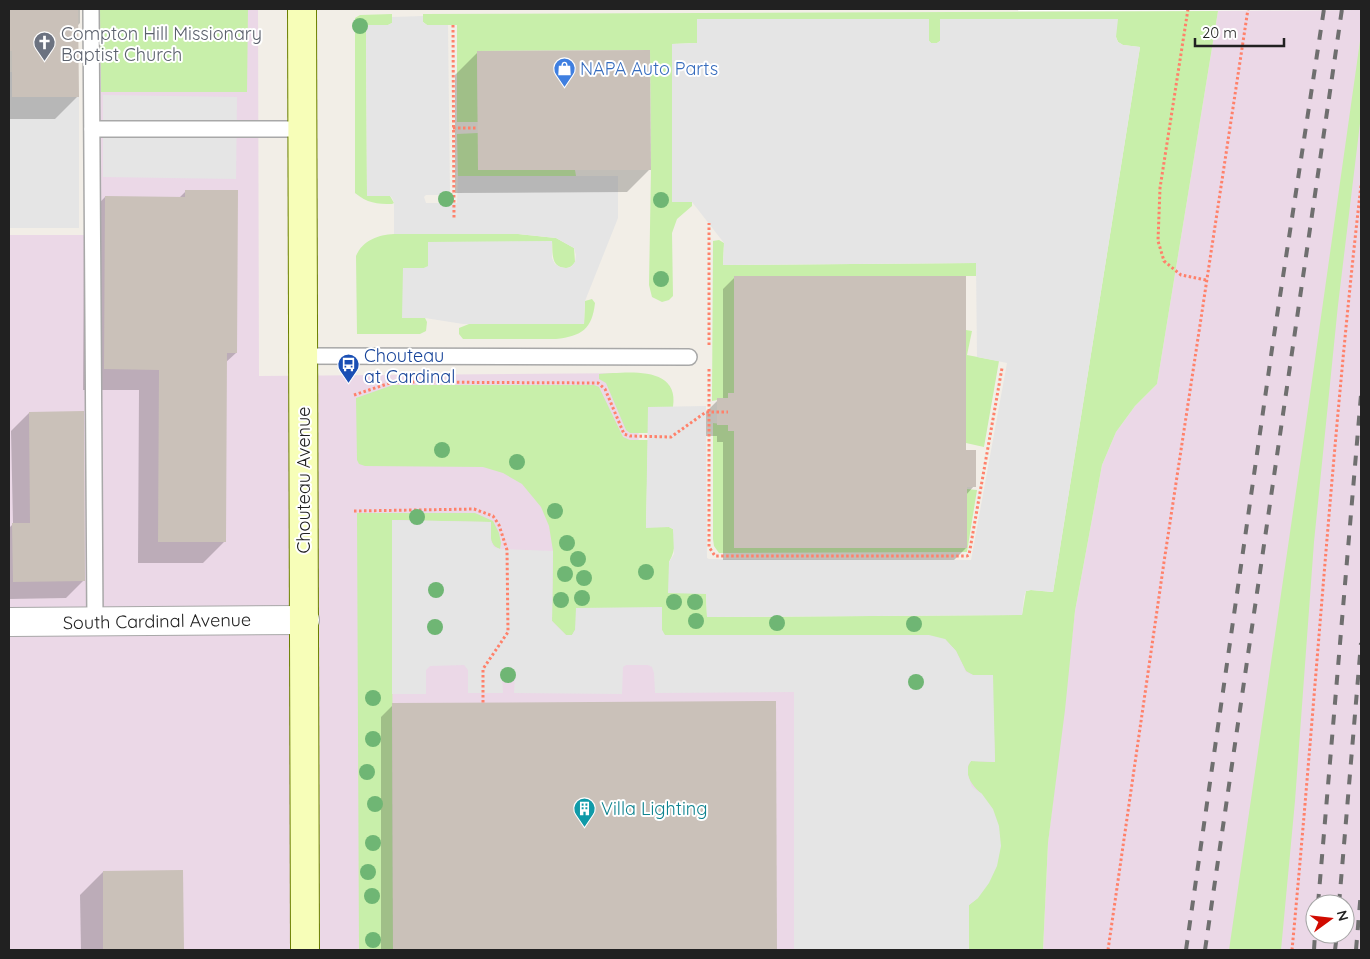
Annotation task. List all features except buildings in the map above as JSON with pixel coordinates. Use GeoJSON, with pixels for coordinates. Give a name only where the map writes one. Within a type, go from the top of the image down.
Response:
{"type":"FeatureCollection","features":[{"type":"Feature","properties":{"kind":"main road","name":"Chouteau Avenue"},"geometry":{"type":"LineString","coordinates":[[302,9],[305,950]]}},
{"type":"Feature","properties":{"kind":"street","name":"South Cardinal Avenue"},"geometry":{"type":"LineString","coordinates":[[9,622],[305,620]]}},
{"type":"Feature","properties":{"kind":"lane"},"geometry":{"type":"LineString","coordinates":[[91,9],[95,622]]}},
{"type":"Feature","properties":{"kind":"lane"},"geometry":{"type":"LineString","coordinates":[[92,129],[302,129]]}},
{"type":"Feature","properties":{"kind":"lane"},"geometry":{"type":"LineString","coordinates":[[303,356],[689,357]]}},
{"type":"Feature","properties":{"kind":"path"},"geometry":{"type":"LineString","coordinates":[[1188,9],[1160,188],[1158,241],[1164,261],[1180,275],[1206,280]]}},
{"type":"Feature","properties":{"kind":"path"},"geometry":{"type":"LineString","coordinates":[[1108,950],[1206,280],[1248,9]]}},
{"type":"Feature","properties":{"kind":"path"},"geometry":{"type":"LineString","coordinates":[[453,25],[454,219]]}},
{"type":"Feature","properties":{"kind":"path"},"geometry":{"type":"LineString","coordinates":[[453,128],[478,128]]}},
{"type":"Feature","properties":{"kind":"path"},"geometry":{"type":"LineString","coordinates":[[1292,950],[1331,485],[1349,289],[1361,185]]}},
{"type":"Feature","properties":{"kind":"path"},"geometry":{"type":"LineString","coordinates":[[709,223],[709,352]]}},
{"type":"Feature","properties":{"kind":"path"},"geometry":{"type":"LineString","coordinates":[[709,362],[709,547],[715,556],[969,555],[1002,368]]}},
{"type":"Feature","properties":{"kind":"path"},"geometry":{"type":"LineString","coordinates":[[354,395],[393,382],[594,382],[602,385],[624,434],[630,436],[671,437],[709,412],[728,412]]}},
{"type":"Feature","properties":{"kind":"path"},"geometry":{"type":"LineString","coordinates":[[354,510],[474,509],[493,516],[496,520],[507,550],[508,632],[484,669],[483,703]]}},
{"type":"Feature","properties":{"kind":"shaded area"},"geometry":{"type":"Polygon","coordinates":[[[96,9],[258,9],[259,376],[639,373],[638,539],[667,630],[1047,630],[1003,950],[9,950],[9,235],[98,235],[96,9]]]}},
{"type":"Feature","properties":{"kind":"shaded area"},"geometry":{"type":"Polygon","coordinates":[[[1361,10],[1361,950],[1043,950],[1048,843],[1075,611],[1102,465],[1116,432],[1135,406],[1157,384],[1218,11],[1361,10]]]}},
{"type":"Feature","properties":{"kind":"shaded area"},"geometry":{"type":"Polygon","coordinates":[[[423,16],[423,22],[427,25],[448,25],[450,195],[426,195],[424,197],[426,203],[457,203],[458,176],[618,176],[618,218],[585,301],[584,324],[463,324],[425,318],[402,318],[403,268],[424,268],[428,266],[428,242],[552,241],[552,258],[555,264],[566,268],[571,267],[575,262],[576,255],[574,248],[556,238],[518,234],[394,234],[394,203],[392,198],[390,196],[367,196],[366,25],[388,25],[392,23],[392,17],[423,16]]]}},
{"type":"Feature","properties":{"kind":"shaded area"},"geometry":{"type":"Polygon","coordinates":[[[697,19],[929,19],[929,41],[937,43],[940,41],[940,19],[1118,19],[1116,37],[1118,42],[1123,45],[1140,47],[1053,592],[1026,591],[1022,615],[707,617],[706,594],[668,593],[669,562],[674,554],[673,529],[669,527],[646,528],[648,407],[706,406],[707,558],[709,559],[971,560],[1007,363],[977,357],[976,263],[723,265],[724,243],[692,202],[672,202],[672,44],[697,43],[697,19]]]}},
{"type":"Feature","properties":{"kind":"shaded area"},"geometry":{"type":"Polygon","coordinates":[[[9,72],[12,72],[13,97],[79,97],[79,228],[9,228],[9,72]]]}},
{"type":"Feature","properties":{"kind":"shaded area"},"geometry":{"type":"Polygon","coordinates":[[[103,95],[237,97],[236,179],[103,177],[103,95]]]}},
{"type":"Feature","properties":{"kind":"shaded area"},"geometry":{"type":"Polygon","coordinates":[[[392,520],[491,522],[491,541],[494,547],[500,549],[553,551],[552,621],[566,635],[572,635],[575,630],[576,608],[662,607],[662,630],[665,635],[929,635],[945,639],[956,651],[966,672],[973,675],[993,675],[995,762],[971,761],[968,765],[968,775],[972,787],[982,794],[993,809],[999,826],[1001,846],[997,866],[989,883],[978,898],[969,905],[969,950],[794,950],[794,692],[655,693],[652,667],[648,665],[626,665],[623,667],[622,694],[514,693],[515,673],[512,670],[505,670],[502,673],[503,693],[468,693],[468,670],[464,665],[430,666],[426,670],[426,694],[392,694],[392,520]]]}},
{"type":"Feature","properties":{"kind":"green space"},"geometry":{"type":"Polygon","coordinates":[[[100,9],[248,9],[247,92],[101,92],[100,9]]]}},
{"type":"Feature","properties":{"kind":"green space"},"geometry":{"type":"Polygon","coordinates":[[[1218,11],[1157,384],[1135,406],[1116,432],[1102,465],[1075,611],[1065,710],[1048,843],[1043,950],[969,950],[969,905],[978,898],[982,794],[969,779],[968,766],[971,761],[995,762],[992,675],[973,675],[966,671],[956,651],[945,639],[664,635],[662,630],[662,607],[575,630],[572,635],[566,635],[552,621],[553,551],[549,526],[541,507],[522,484],[503,473],[483,467],[365,466],[359,464],[357,460],[356,398],[393,385],[594,385],[599,387],[623,437],[630,440],[648,440],[646,527],[669,527],[673,529],[674,546],[669,562],[706,594],[707,617],[1022,615],[1026,591],[1053,592],[1140,47],[1123,45],[1118,42],[1116,37],[940,19],[940,41],[937,43],[929,41],[929,19],[672,44],[673,202],[692,202],[692,206],[677,219],[672,233],[673,296],[669,300],[662,302],[652,297],[649,285],[651,170],[650,50],[477,51],[478,122],[457,122],[457,25],[427,25],[423,22],[423,14],[1218,11]]]}},
{"type":"Feature","properties":{"kind":"green space"},"geometry":{"type":"Polygon","coordinates":[[[392,14],[392,23],[388,25],[366,25],[367,195],[390,196],[394,203],[387,204],[368,201],[355,193],[355,18],[360,15],[392,14]]]}},
{"type":"Feature","properties":{"kind":"green space"},"geometry":{"type":"Polygon","coordinates":[[[1361,34],[1361,115],[1338,305],[1314,542],[1295,801],[1281,950],[1229,950],[1306,423],[1361,34]]]}},
{"type":"Feature","properties":{"kind":"green space"},"geometry":{"type":"Polygon","coordinates":[[[478,133],[478,170],[575,170],[576,176],[458,176],[457,134],[478,133]]]}},
{"type":"Feature","properties":{"kind":"green space"},"geometry":{"type":"Polygon","coordinates":[[[394,234],[518,234],[556,238],[574,248],[575,262],[571,267],[567,268],[557,265],[553,258],[552,241],[424,268],[403,268],[403,318],[425,318],[427,322],[426,331],[420,334],[357,334],[356,256],[363,246],[372,239],[394,234]]]}},
{"type":"Feature","properties":{"kind":"green space"},"geometry":{"type":"Polygon","coordinates":[[[719,240],[724,243],[723,265],[976,263],[976,276],[734,276],[734,393],[729,393],[728,398],[712,401],[713,241],[719,240]]]}},
{"type":"Feature","properties":{"kind":"green space"},"geometry":{"type":"Polygon","coordinates":[[[592,299],[595,303],[594,312],[588,325],[584,330],[573,336],[556,339],[463,339],[459,334],[459,328],[469,324],[584,324],[585,301],[592,299]]]}},
{"type":"Feature","properties":{"kind":"green space"},"geometry":{"type":"Polygon","coordinates":[[[966,330],[972,331],[967,355],[999,361],[984,447],[966,443],[966,330]]]}},
{"type":"Feature","properties":{"kind":"green space"},"geometry":{"type":"Polygon","coordinates":[[[635,373],[659,377],[668,384],[673,393],[673,407],[648,407],[648,433],[630,433],[626,430],[606,383],[599,379],[599,374],[635,373]]]}},
{"type":"Feature","properties":{"kind":"green space"},"geometry":{"type":"Polygon","coordinates":[[[713,423],[728,425],[734,431],[735,548],[967,548],[967,489],[977,490],[967,552],[719,553],[714,546],[713,539],[713,423]]]}},
{"type":"Feature","properties":{"kind":"green space"},"geometry":{"type":"Polygon","coordinates":[[[357,513],[475,513],[493,521],[499,533],[501,543],[500,549],[492,542],[491,522],[392,520],[393,950],[359,950],[357,513]]]}},
{"type":"Feature","properties":{"kind":"pier"},"geometry":{"type":"Polygon","coordinates":[[[1019,9],[1361,9],[1361,10],[1018,11],[1019,9]]]}},
{"type":"Feature","properties":{"kind":"railway"},"geometry":{"type":"LineString","coordinates":[[1186,950],[1273,342],[1324,9]]}},
{"type":"Feature","properties":{"kind":"railway"},"geometry":{"type":"LineString","coordinates":[[1205,950],[1342,9]]}},
{"type":"Feature","properties":{"kind":"railway"},"geometry":{"type":"LineString","coordinates":[[1319,894],[1361,395]]}},
{"type":"Feature","properties":{"kind":"railway"},"geometry":{"type":"LineString","coordinates":[[1340,894],[1361,643]]}},
{"type":"Feature","properties":{"kind":"railway"},"geometry":{"type":"LineString","coordinates":[[1356,950],[1361,891]]}},
{"type":"Feature","properties":{"kind":"railway"},"geometry":{"type":"LineString","coordinates":[[1314,944],[1314,950]]}},
{"type":"Feature","properties":{"kind":"railway"},"geometry":{"type":"LineString","coordinates":[[1335,950],[1336,944]]}},
{"type":"Feature","properties":{"kind":"place","name":"Compton Hill Missionary Baptist Church"},"geometry":{"type":"Point","coordinates":[45,62]}},
{"type":"Feature","properties":{"kind":"place","name":"NAPA Auto Parts"},"geometry":{"type":"Point","coordinates":[564,87]}},
{"type":"Feature","properties":{"kind":"place","name":"Chouteau at Cardinal"},"geometry":{"type":"Point","coordinates":[348,384]}},
{"type":"Feature","properties":{"kind":"place","name":"Villa Lighting"},"geometry":{"type":"Point","coordinates":[585,827]}}]}
